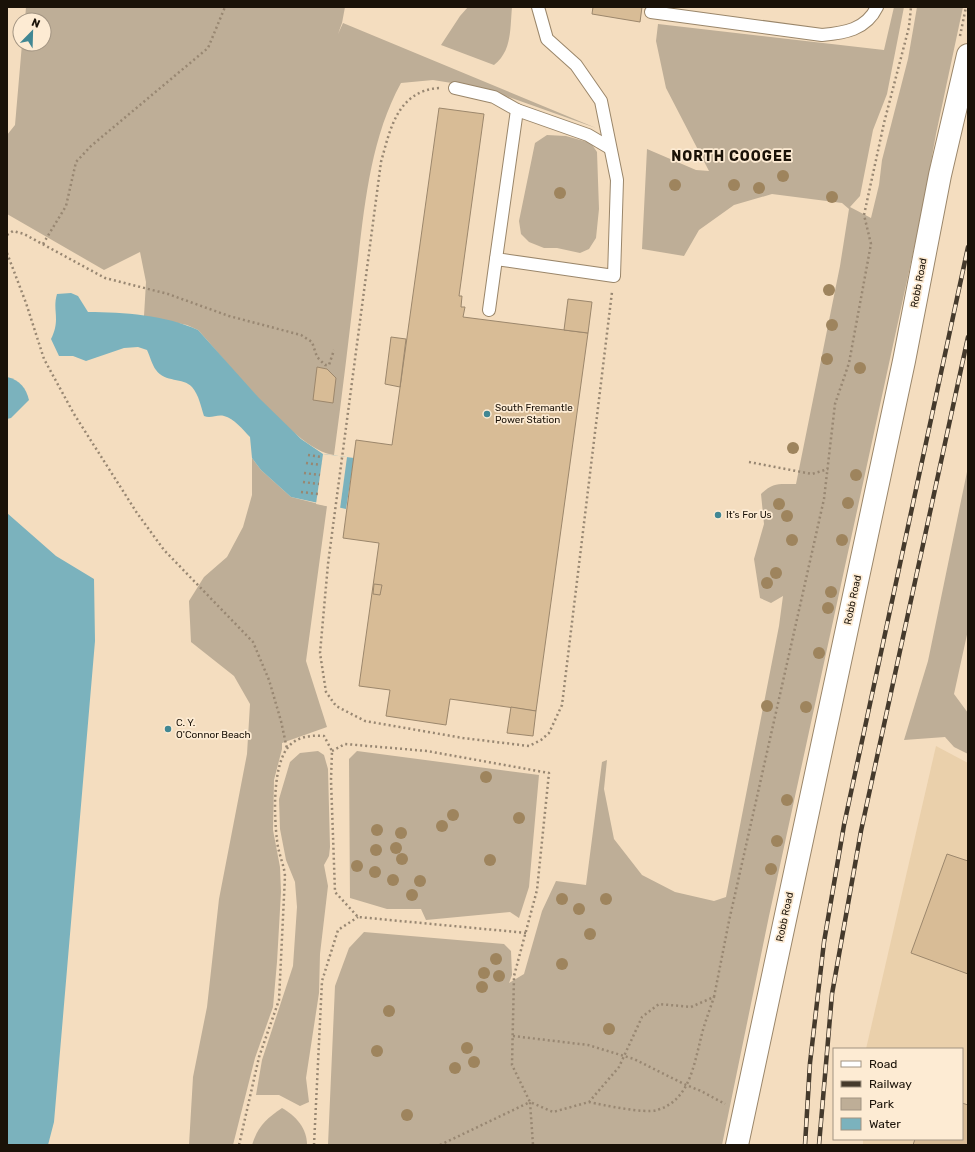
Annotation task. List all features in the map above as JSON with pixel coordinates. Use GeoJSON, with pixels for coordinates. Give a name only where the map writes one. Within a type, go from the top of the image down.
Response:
{"type":"FeatureCollection","features":[{"type":"Feature","properties":{"kind":"street","name":"Robb Road"},"geometry":{"type":"LineString","coordinates":[[737,1145],[904,361],[940,175],[968,55]]}},
{"type":"Feature","properties":{"kind":"lane"},"geometry":{"type":"LineString","coordinates":[[496,259],[614,276],[617,180],[601,100],[576,65],[547,39],[538,7]]}},
{"type":"Feature","properties":{"kind":"lane"},"geometry":{"type":"LineString","coordinates":[[651,12],[822,35],[844,33],[856,28],[872,16],[877,7]]}},
{"type":"Feature","properties":{"kind":"lane"},"geometry":{"type":"LineString","coordinates":[[455,88],[494,97],[517,110],[588,135],[610,148]]}},
{"type":"Feature","properties":{"kind":"lane"},"geometry":{"type":"LineString","coordinates":[[489,310],[517,110]]}},
{"type":"Feature","properties":{"kind":"path"},"geometry":{"type":"LineString","coordinates":[[43,244],[66,206],[76,162],[91,146],[208,48],[225,7]]}},
{"type":"Feature","properties":{"kind":"path"},"geometry":{"type":"LineString","coordinates":[[440,1145],[530,1102],[553,1112],[589,1102],[618,1108],[656,1111],[676,1102],[692,1075],[700,1041],[714,997],[731,913],[824,499],[835,404],[849,363],[871,244],[864,215],[884,124],[909,27],[911,7]]}},
{"type":"Feature","properties":{"kind":"path"},"geometry":{"type":"LineString","coordinates":[[455,88],[434,89],[417,94],[403,104],[391,123],[381,162],[328,564],[320,653],[326,692],[336,706],[365,721],[463,738],[529,746],[541,740],[550,733],[562,705],[614,276]]}},
{"type":"Feature","properties":{"kind":"path"},"geometry":{"type":"LineString","coordinates":[[7,235],[13,231],[43,244],[105,278],[168,294],[229,316],[301,335],[312,342],[317,357],[326,365],[329,365],[334,350]]}},
{"type":"Feature","properties":{"kind":"path"},"geometry":{"type":"LineString","coordinates":[[7,253],[26,303],[44,359],[74,414],[137,513],[164,550],[253,642],[269,680],[281,721],[287,749]]}},
{"type":"Feature","properties":{"kind":"path"},"geometry":{"type":"LineString","coordinates":[[308,455],[322,457]]}},
{"type":"Feature","properties":{"kind":"path"},"geometry":{"type":"LineString","coordinates":[[749,462],[812,474],[828,469]]}},
{"type":"Feature","properties":{"kind":"path"},"geometry":{"type":"LineString","coordinates":[[306,463],[321,466]]}},
{"type":"Feature","properties":{"kind":"path"},"geometry":{"type":"LineString","coordinates":[[304,473],[320,475]]}},
{"type":"Feature","properties":{"kind":"path"},"geometry":{"type":"LineString","coordinates":[[303,482],[319,484]]}},
{"type":"Feature","properties":{"kind":"path"},"geometry":{"type":"LineString","coordinates":[[301,492],[318,494]]}},
{"type":"Feature","properties":{"kind":"path"},"geometry":{"type":"LineString","coordinates":[[239,1145],[259,1057],[279,1000],[285,876],[284,865],[277,842],[276,792],[281,763],[291,743],[311,734],[324,736],[332,751],[330,780],[334,892],[358,917]]}},
{"type":"Feature","properties":{"kind":"path"},"geometry":{"type":"LineString","coordinates":[[332,751],[345,744],[428,751],[549,773],[537,890],[527,933],[514,976],[512,1065],[530,1102],[533,1145]]}},
{"type":"Feature","properties":{"kind":"path"},"geometry":{"type":"LineString","coordinates":[[314,1145],[322,981],[338,930],[358,917],[527,933]]}},
{"type":"Feature","properties":{"kind":"path"},"geometry":{"type":"LineString","coordinates":[[589,1102],[619,1067],[642,1017],[659,1004],[691,1007],[714,997]]}},
{"type":"Feature","properties":{"kind":"path"},"geometry":{"type":"LineString","coordinates":[[513,1036],[588,1046],[634,1058],[686,1085],[701,1091],[727,1106]]}},
{"type":"Feature","properties":{"kind":"shaded area"},"geometry":{"type":"Polygon","coordinates":[[[936,746],[968,763],[968,1145],[863,1145],[863,1140],[963,1140],[963,1048],[866,1048],[936,746]]]}},
{"type":"Feature","properties":{"kind":"green space"},"geometry":{"type":"Polygon","coordinates":[[[26,7],[345,7],[338,34],[343,23],[596,128],[483,88],[433,80],[401,83],[390,105],[382,129],[375,153],[365,202],[334,455],[318,450],[282,422],[243,382],[198,330],[187,325],[144,316],[146,282],[140,252],[104,270],[7,214],[7,135],[15,125],[21,52],[52,52],[52,12],[26,12],[26,7]]]}},
{"type":"Feature","properties":{"kind":"green space"},"geometry":{"type":"Polygon","coordinates":[[[468,7],[512,7],[507,46],[500,59],[494,65],[441,45],[460,16],[468,7]]]}},
{"type":"Feature","properties":{"kind":"green space"},"geometry":{"type":"Polygon","coordinates":[[[894,7],[904,7],[887,94],[873,130],[860,196],[850,207],[871,218],[879,185],[882,160],[908,59],[917,7],[963,7],[936,134],[923,207],[769,916],[722,1145],[328,1145],[335,986],[349,948],[364,932],[504,944],[511,951],[512,975],[509,983],[524,974],[542,911],[556,881],[586,885],[602,762],[607,760],[604,789],[614,839],[642,875],[675,892],[714,901],[726,897],[779,626],[783,596],[771,603],[760,598],[754,559],[764,524],[761,494],[769,487],[781,484],[796,484],[840,266],[849,209],[842,203],[772,194],[734,205],[699,230],[684,256],[642,249],[647,149],[696,170],[709,171],[666,88],[656,41],[658,24],[884,50],[894,7]]]}},
{"type":"Feature","properties":{"kind":"green space"},"geometry":{"type":"Polygon","coordinates":[[[547,135],[566,136],[591,143],[597,152],[599,209],[596,238],[589,249],[580,253],[557,248],[544,248],[529,242],[521,234],[519,221],[535,143],[547,135]]]}},
{"type":"Feature","properties":{"kind":"green space"},"geometry":{"type":"Polygon","coordinates":[[[252,458],[261,470],[291,497],[327,506],[306,661],[327,727],[282,743],[282,749],[274,780],[273,830],[280,867],[281,892],[273,1007],[255,1058],[233,1145],[189,1145],[193,1077],[207,1007],[219,899],[247,754],[250,704],[234,676],[191,642],[189,601],[204,577],[227,557],[243,527],[252,495],[252,458]]]}},
{"type":"Feature","properties":{"kind":"green space"},"geometry":{"type":"Polygon","coordinates":[[[968,467],[968,630],[954,694],[968,713],[968,754],[954,747],[945,737],[904,740],[928,661],[968,467]]]}},
{"type":"Feature","properties":{"kind":"green space"},"geometry":{"type":"Polygon","coordinates":[[[318,751],[324,755],[328,769],[330,847],[329,856],[324,865],[328,886],[320,954],[319,993],[306,1078],[309,1102],[300,1106],[279,1095],[256,1095],[262,1060],[293,966],[297,907],[295,882],[286,860],[280,829],[279,799],[290,762],[300,753],[318,751]]]}},
{"type":"Feature","properties":{"kind":"green space"},"geometry":{"type":"Polygon","coordinates":[[[357,751],[539,775],[529,887],[519,918],[510,912],[426,920],[421,909],[387,909],[350,898],[349,759],[357,751]]]}},
{"type":"Feature","properties":{"kind":"green space"},"geometry":{"type":"Polygon","coordinates":[[[282,1108],[300,1123],[305,1133],[307,1145],[252,1145],[263,1124],[282,1108]]]}},
{"type":"Feature","properties":{"kind":"water"},"geometry":{"type":"Polygon","coordinates":[[[71,293],[78,296],[88,312],[144,315],[172,321],[198,330],[259,398],[301,439],[323,454],[354,458],[346,509],[291,497],[261,470],[252,458],[250,437],[228,417],[204,416],[198,397],[192,387],[184,382],[164,377],[160,374],[153,366],[147,350],[138,347],[124,348],[86,361],[73,356],[59,356],[51,339],[56,320],[55,305],[57,294],[71,293]]]}},
{"type":"Feature","properties":{"kind":"water"},"geometry":{"type":"Polygon","coordinates":[[[7,377],[16,380],[22,385],[29,400],[11,418],[7,419],[7,377]]]}},
{"type":"Feature","properties":{"kind":"water"},"geometry":{"type":"Polygon","coordinates":[[[7,513],[56,556],[94,579],[95,641],[54,1122],[48,1145],[7,1145],[7,513]]]}},
{"type":"Feature","properties":{"kind":"pier"},"geometry":{"type":"Polygon","coordinates":[[[323,454],[347,457],[340,509],[316,504],[323,454]]]}},
{"type":"Feature","properties":{"kind":"building"},"geometry":{"type":"Polygon","coordinates":[[[593,7],[642,7],[640,22],[592,14],[593,7]]]}},
{"type":"Feature","properties":{"kind":"building","name":"South Fremantle Power Station"},"geometry":{"type":"Polygon","coordinates":[[[439,108],[484,114],[459,296],[462,296],[461,307],[465,307],[463,317],[588,333],[536,711],[450,699],[446,725],[386,716],[390,690],[359,686],[379,543],[343,538],[356,440],[392,445],[439,108]]]}},
{"type":"Feature","properties":{"kind":"building"},"geometry":{"type":"Polygon","coordinates":[[[568,299],[592,302],[588,333],[564,330],[568,299]]]}},
{"type":"Feature","properties":{"kind":"building"},"geometry":{"type":"Polygon","coordinates":[[[391,337],[406,339],[400,387],[385,384],[391,337]]]}},
{"type":"Feature","properties":{"kind":"building"},"geometry":{"type":"Polygon","coordinates":[[[317,367],[327,369],[336,378],[333,403],[313,400],[317,367]]]}},
{"type":"Feature","properties":{"kind":"building"},"geometry":{"type":"Polygon","coordinates":[[[374,584],[382,585],[380,595],[373,594],[374,584]]]}},
{"type":"Feature","properties":{"kind":"building"},"geometry":{"type":"Polygon","coordinates":[[[511,707],[536,711],[533,736],[507,733],[511,707]]]}},
{"type":"Feature","properties":{"kind":"building"},"geometry":{"type":"Polygon","coordinates":[[[947,854],[968,861],[968,974],[911,953],[947,854]]]}},
{"type":"Feature","properties":{"kind":"building"},"geometry":{"type":"Polygon","coordinates":[[[963,1103],[968,1105],[968,1145],[913,1145],[915,1140],[963,1140],[963,1103]]]}},
{"type":"Feature","properties":{"kind":"railway"},"geometry":{"type":"LineString","coordinates":[[805,1145],[810,1063],[824,942],[844,825],[968,247]]}},
{"type":"Feature","properties":{"kind":"railway"},"geometry":{"type":"LineString","coordinates":[[819,1145],[832,994],[861,831],[968,337]]}},
{"type":"Feature","properties":{"kind":"place","name":"South Fremantle Power Station"},"geometry":{"type":"Point","coordinates":[487,414]}},
{"type":"Feature","properties":{"kind":"place","name":"It's For Us"},"geometry":{"type":"Point","coordinates":[718,515]}},
{"type":"Feature","properties":{"kind":"place","name":"C. Y. O'Connor Beach"},"geometry":{"type":"Point","coordinates":[168,729]}},
{"type":"Feature","properties":{"kind":"district","name":"NORTH COOGEE"},"geometry":{"type":"Point","coordinates":[732,156]}}]}
